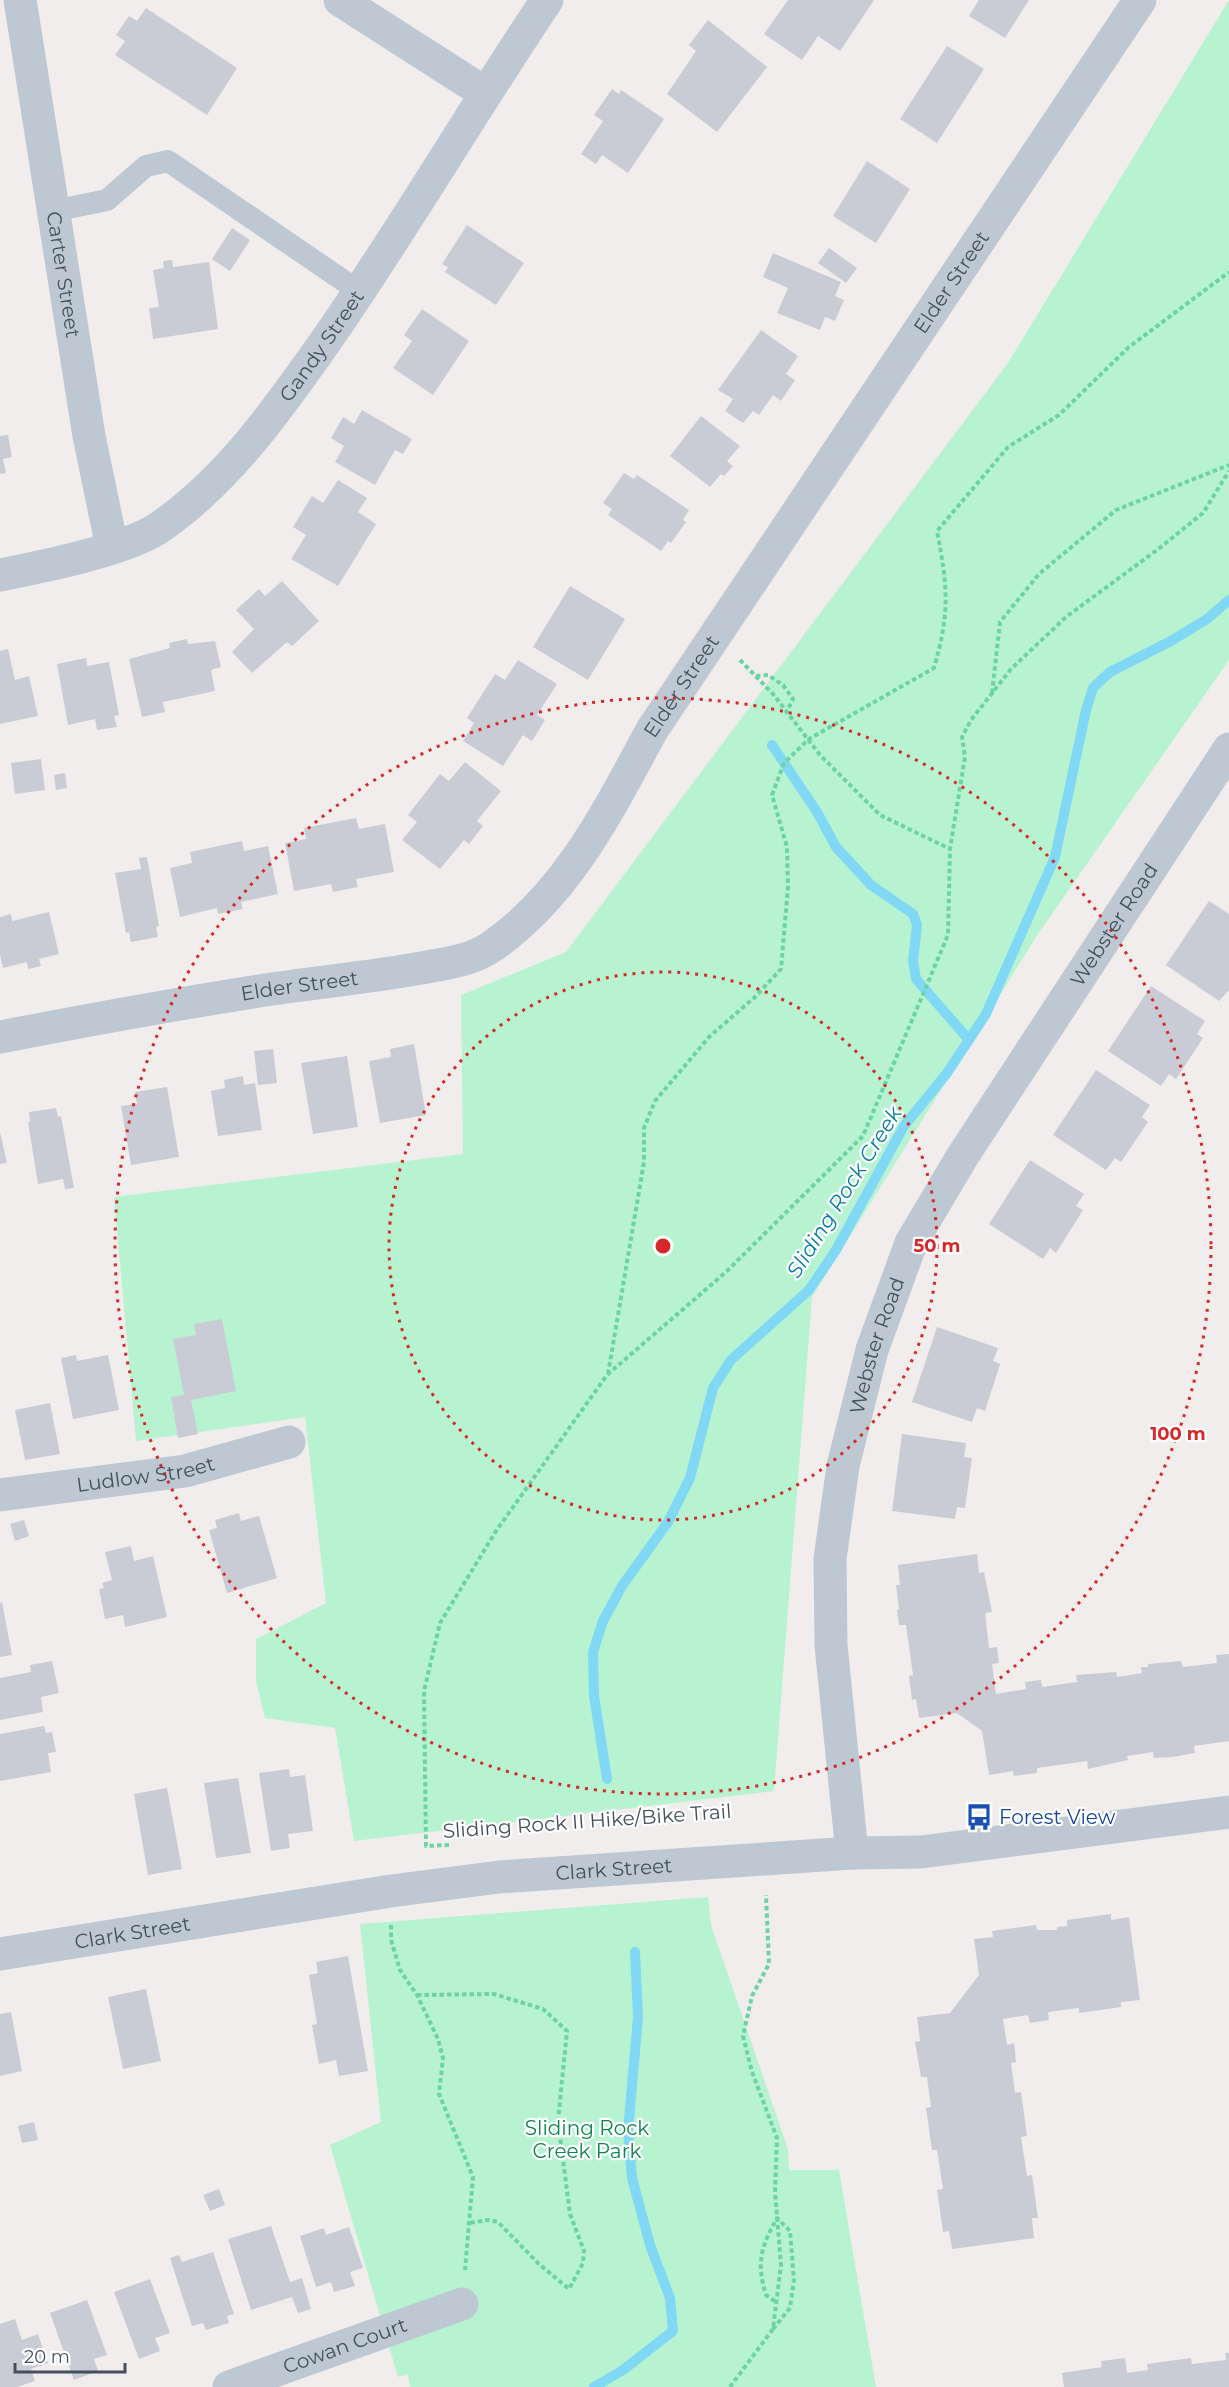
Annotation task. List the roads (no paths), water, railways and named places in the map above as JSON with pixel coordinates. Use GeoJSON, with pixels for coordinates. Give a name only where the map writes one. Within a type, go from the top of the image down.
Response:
{"type":"FeatureCollection","features":[{"type":"Feature","properties":{"kind":"street","name":"Carter Street"},"geometry":{"type":"LineString","coordinates":[[20,0],[89,436],[112,547]]}},
{"type":"Feature","properties":{"kind":"street"},"geometry":{"type":"LineString","coordinates":[[340,0],[485,93]]}},
{"type":"Feature","properties":{"kind":"street","name":"Gandy Street"},"geometry":{"type":"LineString","coordinates":[[0,574],[112,547],[158,528],[229,467],[288,395],[360,292],[485,93],[547,0]]}},
{"type":"Feature","properties":{"kind":"street","name":"Elder Street"},"geometry":{"type":"LineString","coordinates":[[0,1037],[265,990],[391,974],[462,960],[490,948],[535,911],[572,867],[604,818],[652,730],[1140,0]]}},
{"type":"Feature","properties":{"kind":"street","name":"Webster Road"},"geometry":{"type":"LineString","coordinates":[[852,1854],[831,1645],[830,1559],[843,1466],[872,1350],[911,1243],[962,1157],[1229,749]]}},
{"type":"Feature","properties":{"kind":"street","name":"Ludlow Street"},"geometry":{"type":"LineString","coordinates":[[0,1495],[185,1470],[289,1442]]}},
{"type":"Feature","properties":{"kind":"street","name":"Clark Street"},"geometry":{"type":"LineString","coordinates":[[0,1954],[391,1891],[499,1877],[852,1854],[932,1851],[1229,1812]]}},
{"type":"Feature","properties":{"kind":"street","name":"Cowan Court"},"geometry":{"type":"LineString","coordinates":[[228,2387],[462,2304]]}},
{"type":"Feature","properties":{"kind":"lane"},"geometry":{"type":"LineString","coordinates":[[53,211],[107,200],[146,166],[168,161],[360,292]]}},
{"type":"Feature","properties":{"kind":"waterway","name":"Sliding Rock Creek"},"geometry":{"type":"LineString","coordinates":[[607,1779],[594,1696],[593,1652],[603,1621],[622,1586],[668,1522],[690,1478],[713,1388],[731,1360],[809,1290],[836,1250],[904,1126],[947,1073],[986,1014],[1055,857],[1086,710],[1093,688],[1110,672],[1171,641],[1207,619],[1229,600]]}},
{"type":"Feature","properties":{"kind":"waterway"},"geometry":{"type":"LineString","coordinates":[[772,745],[817,812],[836,847],[871,885],[913,914],[917,925],[913,961],[916,979],[969,1040]]}},
{"type":"Feature","properties":{"kind":"waterway","name":"Sliding Rock Creek"},"geometry":{"type":"LineString","coordinates":[[594,2387],[623,2370],[673,2331],[670,2298],[650,2245],[632,2178],[628,2131],[638,2017],[635,1952]]}},
{"type":"Feature","properties":{"kind":"place","name":"Forest View"},"geometry":{"type":"Point","coordinates":[979,1817]}},
{"type":"Feature","properties":{"kind":"park label","name":"Sliding Rock Creek Park"},"geometry":{"type":"Point","coordinates":[587,2140]}}]}
